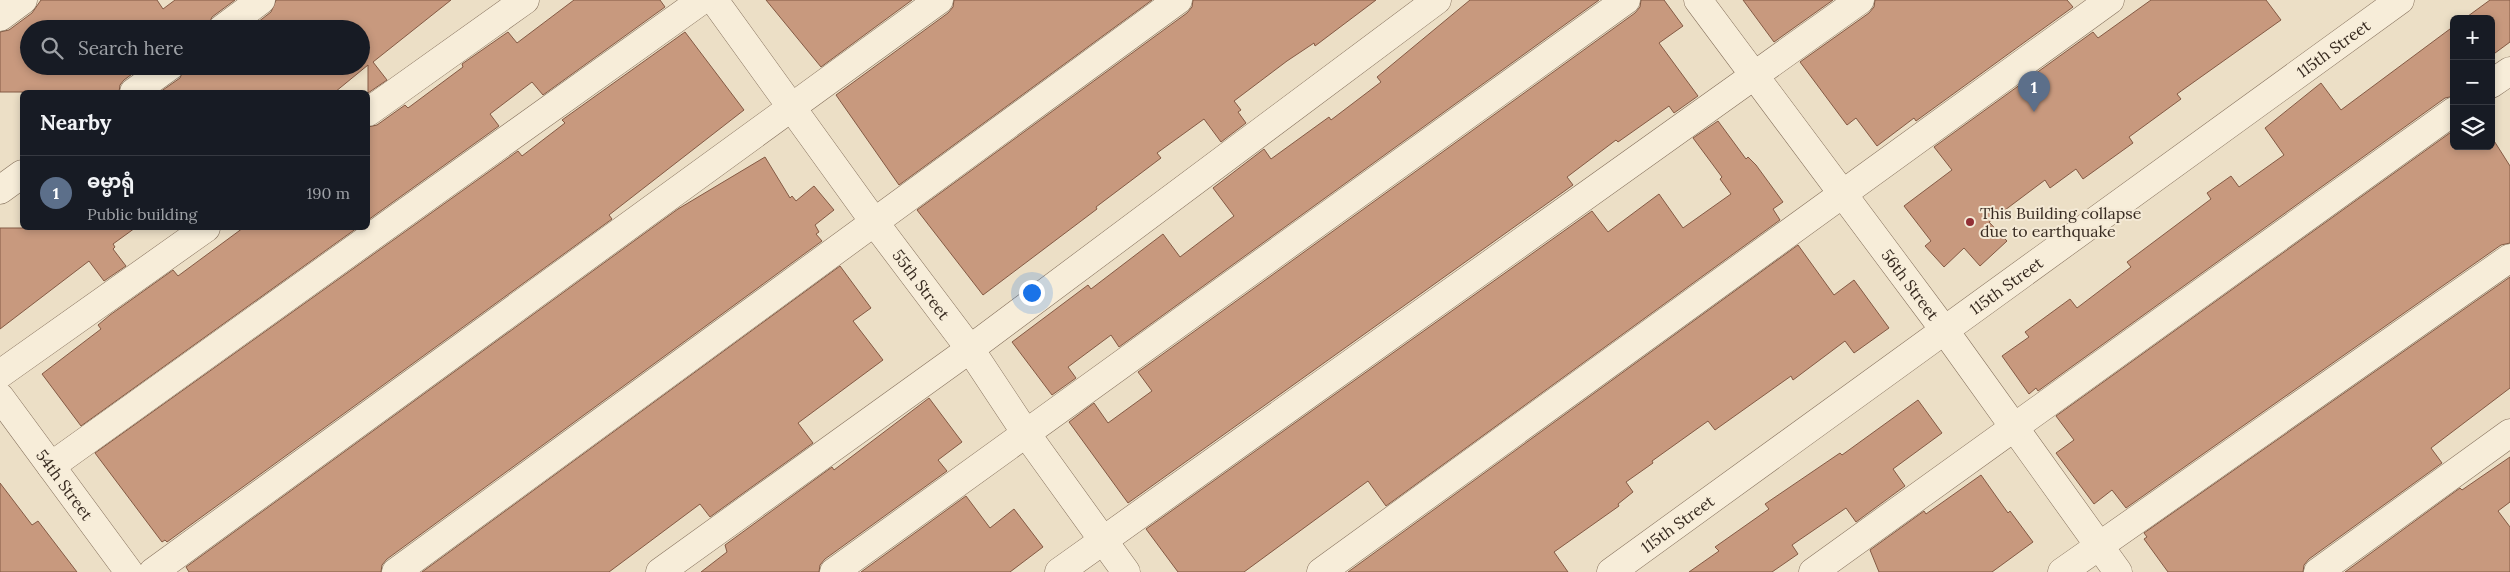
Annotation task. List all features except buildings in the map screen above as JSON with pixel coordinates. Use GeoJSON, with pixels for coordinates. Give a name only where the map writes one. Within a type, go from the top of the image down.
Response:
{"type":"FeatureCollection","features":[{"type":"Feature","properties":{"kind":"street"},"geometry":{"type":"LineString","coordinates":[[0,17],[23,0]]}},
{"type":"Feature","properties":{"kind":"street"},"geometry":{"type":"LineString","coordinates":[[234,20],[261,0]]}},
{"type":"Feature","properties":{"kind":"street"},"geometry":{"type":"LineString","coordinates":[[370,111],[524,0]]}},
{"type":"Feature","properties":{"kind":"street"},"geometry":{"type":"LineString","coordinates":[[51,466],[702,0]]}},
{"type":"Feature","properties":{"kind":"street","name":"55th Street"},"geometry":{"type":"LineString","coordinates":[[714,0],[875,223],[970,349],[1025,432],[1126,572]]}},
{"type":"Feature","properties":{"kind":"street"},"geometry":{"type":"LineString","coordinates":[[152,572],[939,0]]}},
{"type":"Feature","properties":{"kind":"street"},"geometry":{"type":"LineString","coordinates":[[396,572],[1178,0]]}},
{"type":"Feature","properties":{"kind":"street"},"geometry":{"type":"LineString","coordinates":[[660,572],[970,349],[1437,0]]}},
{"type":"Feature","properties":{"kind":"street"},"geometry":{"type":"LineString","coordinates":[[834,572],[1025,432],[1626,0]]}},
{"type":"Feature","properties":{"kind":"street","name":"56th Street"},"geometry":{"type":"LineString","coordinates":[[1698,0],[1843,192],[2118,572]]}},
{"type":"Feature","properties":{"kind":"street"},"geometry":{"type":"LineString","coordinates":[[1059,572],[1102,539],[1755,77],[1860,0]]}},
{"type":"Feature","properties":{"kind":"street"},"geometry":{"type":"LineString","coordinates":[[1321,572],[2110,0]]}},
{"type":"Feature","properties":{"kind":"street","name":"115th Street"},"geometry":{"type":"LineString","coordinates":[[1611,572],[2400,0]]}},
{"type":"Feature","properties":{"kind":"street"},"geometry":{"type":"LineString","coordinates":[[2495,81],[2510,71]]}},
{"type":"Feature","properties":{"kind":"street"},"geometry":{"type":"LineString","coordinates":[[137,90],[158,75]]}},
{"type":"Feature","properties":{"kind":"street"},"geometry":{"type":"LineString","coordinates":[[1813,572],[2450,114]]}},
{"type":"Feature","properties":{"kind":"street"},"geometry":{"type":"LineString","coordinates":[[0,190],[20,175]]}},
{"type":"Feature","properties":{"kind":"street"},"geometry":{"type":"LineString","coordinates":[[0,374],[203,230]]}},
{"type":"Feature","properties":{"kind":"street"},"geometry":{"type":"LineString","coordinates":[[2062,572],[2510,258]]}},
{"type":"Feature","properties":{"kind":"street","name":"54th Street"},"geometry":{"type":"LineString","coordinates":[[0,397],[128,572]]}},
{"type":"Feature","properties":{"kind":"street"},"geometry":{"type":"LineString","coordinates":[[2318,572],[2510,433]]}},
{"type":"Feature","properties":{"kind":"place","name":"ဓမ္မာရုံ"},"geometry":{"type":"Point","coordinates":[2034,112]}},
{"type":"Feature","properties":{"kind":"place","name":"This Building collapse due to earthquake"},"geometry":{"type":"Point","coordinates":[1970,222]}}]}
